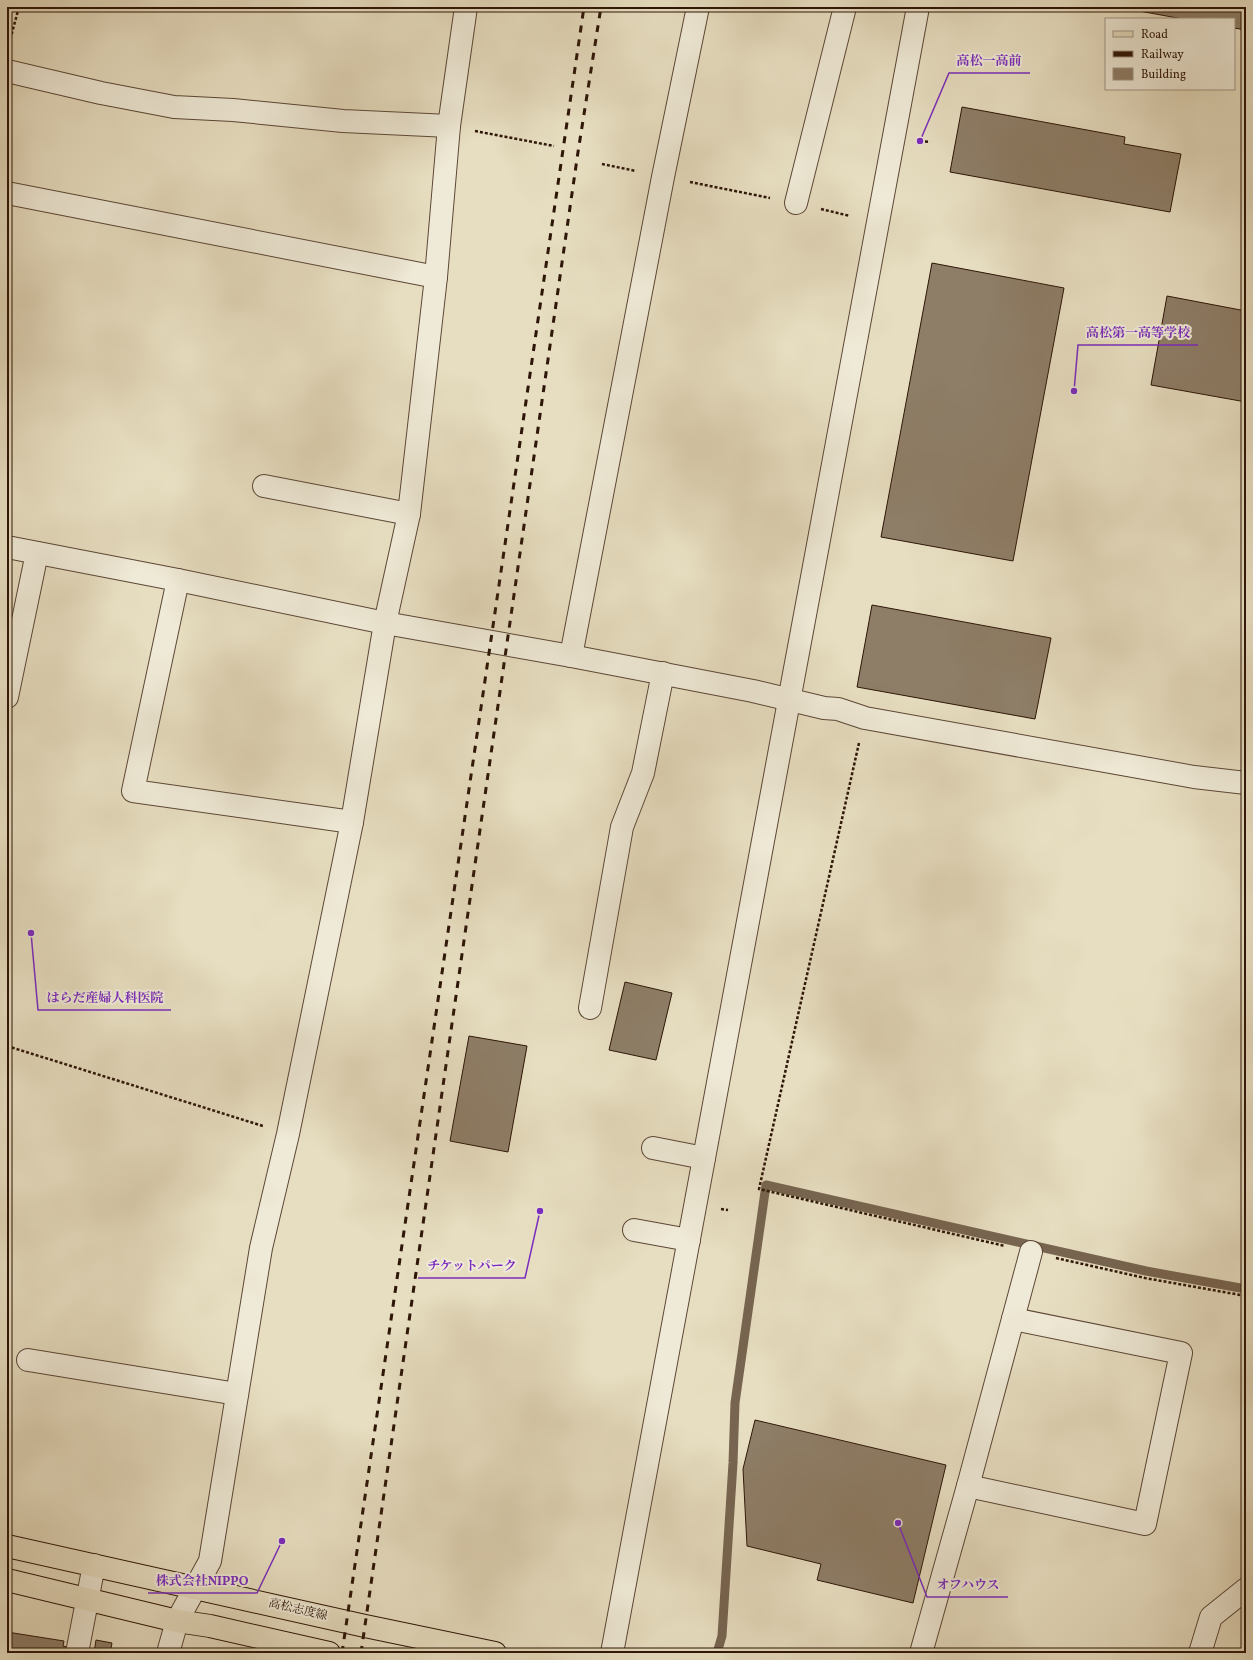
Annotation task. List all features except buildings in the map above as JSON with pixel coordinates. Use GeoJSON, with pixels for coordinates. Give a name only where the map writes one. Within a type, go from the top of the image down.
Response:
{"type":"FeatureCollection","features":[{"type":"Feature","properties":{"kind":"main road","name":"高松志度線"},"geometry":{"type":"LineString","coordinates":[[7,1546],[365,1626],[495,1653]]}},
{"type":"Feature","properties":{"kind":"main road"},"geometry":{"type":"LineString","coordinates":[[7,1580],[177,1621],[210,1626],[329,1653]]}},
{"type":"Feature","properties":{"kind":"street"},"geometry":{"type":"LineString","coordinates":[[168,1653],[177,1621],[210,1561],[261,1248],[288,1134],[352,822],[385,624],[409,514],[436,277],[449,126],[466,7]]}},
{"type":"Feature","properties":{"kind":"street"},"geometry":{"type":"LineString","coordinates":[[571,656],[663,177],[698,7]]}},
{"type":"Feature","properties":{"kind":"street"},"geometry":{"type":"LineString","coordinates":[[796,203],[845,7]]}},
{"type":"Feature","properties":{"kind":"street"},"geometry":{"type":"LineString","coordinates":[[612,1653],[918,7]]}},
{"type":"Feature","properties":{"kind":"street"},"geometry":{"type":"LineString","coordinates":[[7,71],[101,93],[174,107],[233,110],[343,121],[449,126]]}},
{"type":"Feature","properties":{"kind":"street"},"geometry":{"type":"LineString","coordinates":[[7,193],[436,277]]}},
{"type":"Feature","properties":{"kind":"street"},"geometry":{"type":"LineString","coordinates":[[264,486],[409,514]]}},
{"type":"Feature","properties":{"kind":"street"},"geometry":{"type":"LineString","coordinates":[[7,547],[178,580],[385,624],[663,673],[790,699],[824,708],[838,709],[865,718],[1194,777],[1246,783]]}},
{"type":"Feature","properties":{"kind":"street"},"geometry":{"type":"LineString","coordinates":[[7,697],[37,553]]}},
{"type":"Feature","properties":{"kind":"street"},"geometry":{"type":"LineString","coordinates":[[178,580],[133,791],[352,822]]}},
{"type":"Feature","properties":{"kind":"street"},"geometry":{"type":"LineString","coordinates":[[590,1008],[622,827],[643,772],[663,673]]}},
{"type":"Feature","properties":{"kind":"street"},"geometry":{"type":"LineString","coordinates":[[653,1148],[704,1158]]}},
{"type":"Feature","properties":{"kind":"street"},"geometry":{"type":"LineString","coordinates":[[634,1230],[689,1240]]}},
{"type":"Feature","properties":{"kind":"street"},"geometry":{"type":"LineString","coordinates":[[921,1653],[1031,1252]]}},
{"type":"Feature","properties":{"kind":"street"},"geometry":{"type":"LineString","coordinates":[[968,1486],[1145,1524],[1181,1353],[1013,1319]]}},
{"type":"Feature","properties":{"kind":"street"},"geometry":{"type":"LineString","coordinates":[[28,1360],[237,1394]]}},
{"type":"Feature","properties":{"kind":"street"},"geometry":{"type":"LineString","coordinates":[[77,1653],[94,1565]]}},
{"type":"Feature","properties":{"kind":"street"},"geometry":{"type":"LineString","coordinates":[[1200,1653],[1210,1617],[1246,1589]]}},
{"type":"Feature","properties":{"kind":"path"},"geometry":{"type":"LineString","coordinates":[[9,45],[18,7]]}},
{"type":"Feature","properties":{"kind":"path"},"geometry":{"type":"LineString","coordinates":[[449,126],[554,146]]}},
{"type":"Feature","properties":{"kind":"path"},"geometry":{"type":"LineString","coordinates":[[920,141],[930,142]]}},
{"type":"Feature","properties":{"kind":"path"},"geometry":{"type":"LineString","coordinates":[[602,164],[796,203],[850,216]]}},
{"type":"Feature","properties":{"kind":"path"},"geometry":{"type":"LineString","coordinates":[[865,718],[759,1189],[1145,1278],[1246,1296]]}},
{"type":"Feature","properties":{"kind":"path"},"geometry":{"type":"LineString","coordinates":[[7,1046],[288,1134]]}},
{"type":"Feature","properties":{"kind":"waterway"},"geometry":{"type":"LineString","coordinates":[[717,1653],[722,1636],[733,1463],[735,1403],[766,1185],[1146,1271],[1246,1289]]}},
{"type":"Feature","properties":{"kind":"railway"},"geometry":{"type":"LineString","coordinates":[[342,1653],[584,7]]}},
{"type":"Feature","properties":{"kind":"railway"},"geometry":{"type":"LineString","coordinates":[[361,1653],[578,152],[601,7]]}},
{"type":"Feature","properties":{"kind":"place","name":"高松一高前"},"geometry":{"type":"Point","coordinates":[920,141]}},
{"type":"Feature","properties":{"kind":"place","name":"高松第一高等学校"},"geometry":{"type":"Point","coordinates":[1074,391]}},
{"type":"Feature","properties":{"kind":"place","name":"はらだ産婦人科医院"},"geometry":{"type":"Point","coordinates":[31,933]}},
{"type":"Feature","properties":{"kind":"place","name":"チケットパーク"},"geometry":{"type":"Point","coordinates":[540,1211]}},
{"type":"Feature","properties":{"kind":"place","name":"オフハウス"},"geometry":{"type":"Point","coordinates":[898,1523]}},
{"type":"Feature","properties":{"kind":"place","name":"株式会社NIPPO"},"geometry":{"type":"Point","coordinates":[282,1541]}}]}
